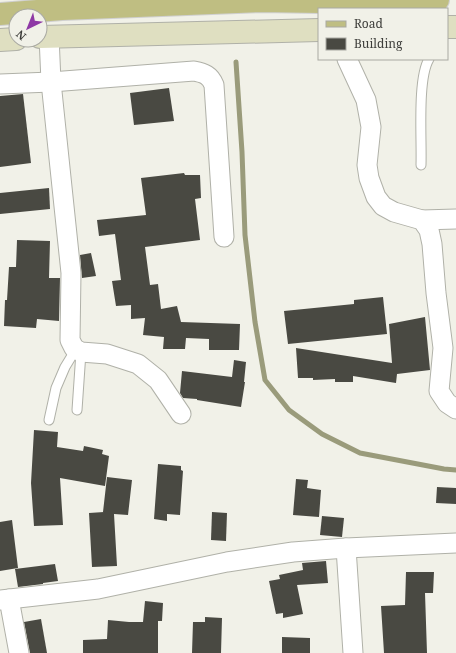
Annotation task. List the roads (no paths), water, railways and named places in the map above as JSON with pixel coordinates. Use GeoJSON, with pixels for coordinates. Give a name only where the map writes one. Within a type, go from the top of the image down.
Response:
{"type":"FeatureCollection","features":[{"type":"Feature","properties":{"kind":"main road"},"geometry":{"type":"LineString","coordinates":[[0,14],[62,9],[261,1],[321,2],[438,0]]}},
{"type":"Feature","properties":{"kind":"street"},"geometry":{"type":"LineString","coordinates":[[48,37],[318,30]]}},
{"type":"Feature","properties":{"kind":"street"},"geometry":{"type":"LineString","coordinates":[[46,48],[51,82],[71,273],[70,340],[79,350],[106,354],[138,364],[158,380],[181,414]]}},
{"type":"Feature","properties":{"kind":"street"},"geometry":{"type":"LineString","coordinates":[[347,60],[366,100],[371,127],[367,165],[369,178],[376,198],[384,206],[394,212],[422,220],[456,219]]}},
{"type":"Feature","properties":{"kind":"street"},"geometry":{"type":"LineString","coordinates":[[0,84],[194,72],[205,73],[212,79],[214,85],[224,237]]}},
{"type":"Feature","properties":{"kind":"street"},"geometry":{"type":"LineString","coordinates":[[422,220],[429,230],[432,244],[443,348],[439,391],[447,403],[456,409]]}},
{"type":"Feature","properties":{"kind":"street"},"geometry":{"type":"LineString","coordinates":[[19,653],[5,599],[98,589],[227,562],[293,552],[456,543]]}},
{"type":"Feature","properties":{"kind":"street"},"geometry":{"type":"LineString","coordinates":[[346,548],[354,653]]}},
{"type":"Feature","properties":{"kind":"lane"},"geometry":{"type":"LineString","coordinates":[[421,165],[422,84],[426,64],[428,60]]}},
{"type":"Feature","properties":{"kind":"lane"},"geometry":{"type":"LineString","coordinates":[[77,410],[79,350]]}},
{"type":"Feature","properties":{"kind":"lane"},"geometry":{"type":"LineString","coordinates":[[50,420],[56,388],[65,367],[79,350]]}},
{"type":"Feature","properties":{"kind":"waterway"},"geometry":{"type":"LineString","coordinates":[[236,62],[242,152],[245,235],[255,322],[265,380],[289,410],[322,434],[360,453],[456,470]]}}]}
